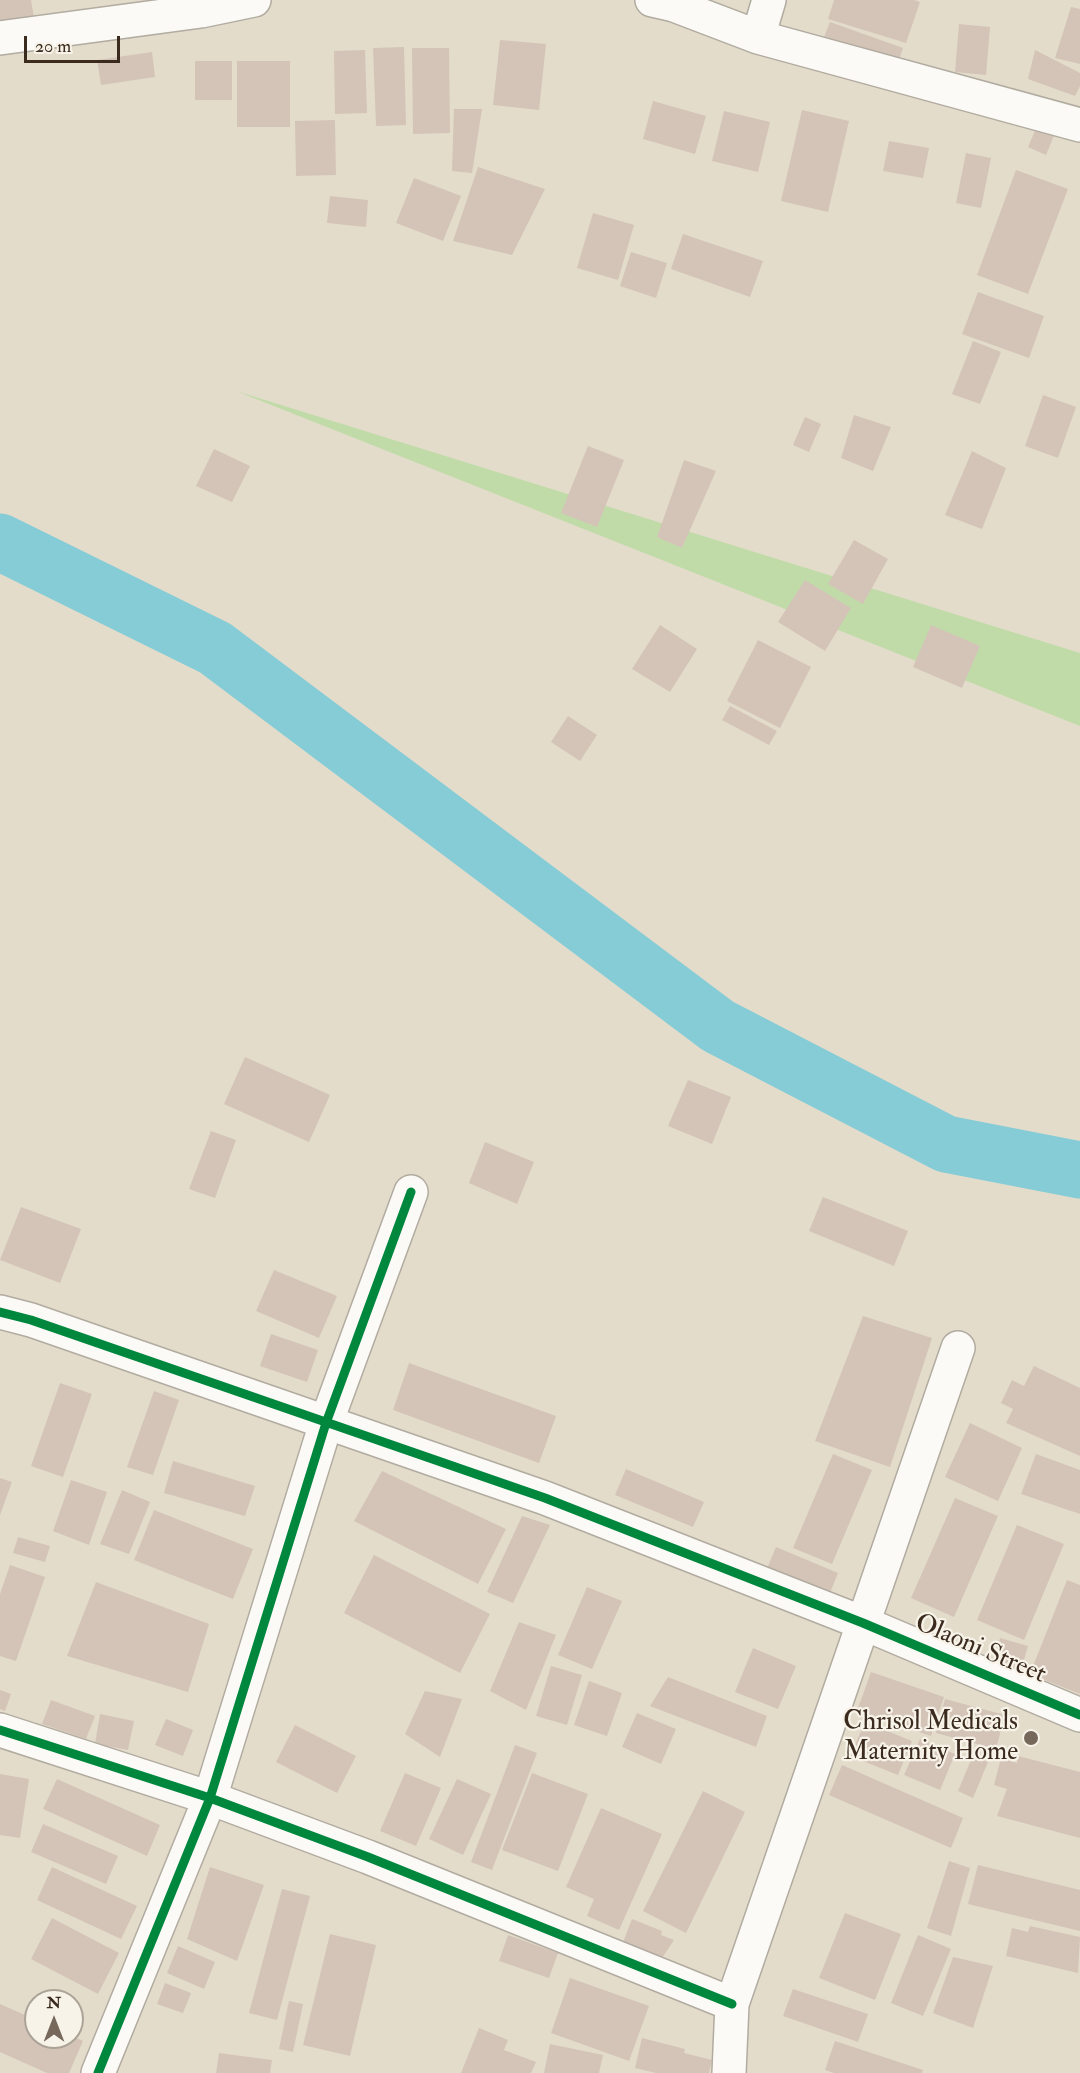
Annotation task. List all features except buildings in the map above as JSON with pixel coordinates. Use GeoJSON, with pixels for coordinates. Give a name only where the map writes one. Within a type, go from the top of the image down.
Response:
{"type":"FeatureCollection","features":[{"type":"Feature","properties":{"kind":"street"},"geometry":{"type":"LineString","coordinates":[[0,38],[201,11],[254,0]]}},
{"type":"Feature","properties":{"kind":"street"},"geometry":{"type":"LineString","coordinates":[[652,0],[674,5],[758,37],[1080,125]]}},
{"type":"Feature","properties":{"kind":"street"},"geometry":{"type":"LineString","coordinates":[[758,37],[769,0]]}},
{"type":"Feature","properties":{"kind":"street"},"geometry":{"type":"LineString","coordinates":[[98,2073],[210,1798],[326,1423],[411,1192]]}},
{"type":"Feature","properties":{"kind":"street","name":"Olaoni Street"},"geometry":{"type":"LineString","coordinates":[[0,1312],[31,1320],[544,1498],[863,1623],[1080,1715]]}},
{"type":"Feature","properties":{"kind":"street"},"geometry":{"type":"LineString","coordinates":[[729,2073],[732,2004],[958,1348]]}},
{"type":"Feature","properties":{"kind":"street"},"geometry":{"type":"LineString","coordinates":[[0,1730],[210,1798],[368,1857],[732,2004]]}},
{"type":"Feature","properties":{"kind":"green space"},"geometry":{"type":"Polygon","coordinates":[[[236,391],[1080,653],[1080,726],[236,391]]]}},
{"type":"Feature","properties":{"kind":"waterway"},"geometry":{"type":"LineString","coordinates":[[0,542],[215,648],[718,1026],[946,1144],[1080,1170]]}},
{"type":"Feature","properties":{"kind":"cycle path"},"geometry":{"type":"LineString","coordinates":[[98,2073],[210,1798],[326,1423],[411,1192]]}},
{"type":"Feature","properties":{"kind":"cycle path"},"geometry":{"type":"LineString","coordinates":[[0,1312],[31,1320],[545,1498],[863,1623],[1080,1715]]}},
{"type":"Feature","properties":{"kind":"cycle path"},"geometry":{"type":"LineString","coordinates":[[0,1730],[210,1798],[368,1857],[732,2004]]}},
{"type":"Feature","properties":{"kind":"place","name":"Chrisol Medicals Maternity Home"},"geometry":{"type":"Point","coordinates":[1031,1738]}}]}
